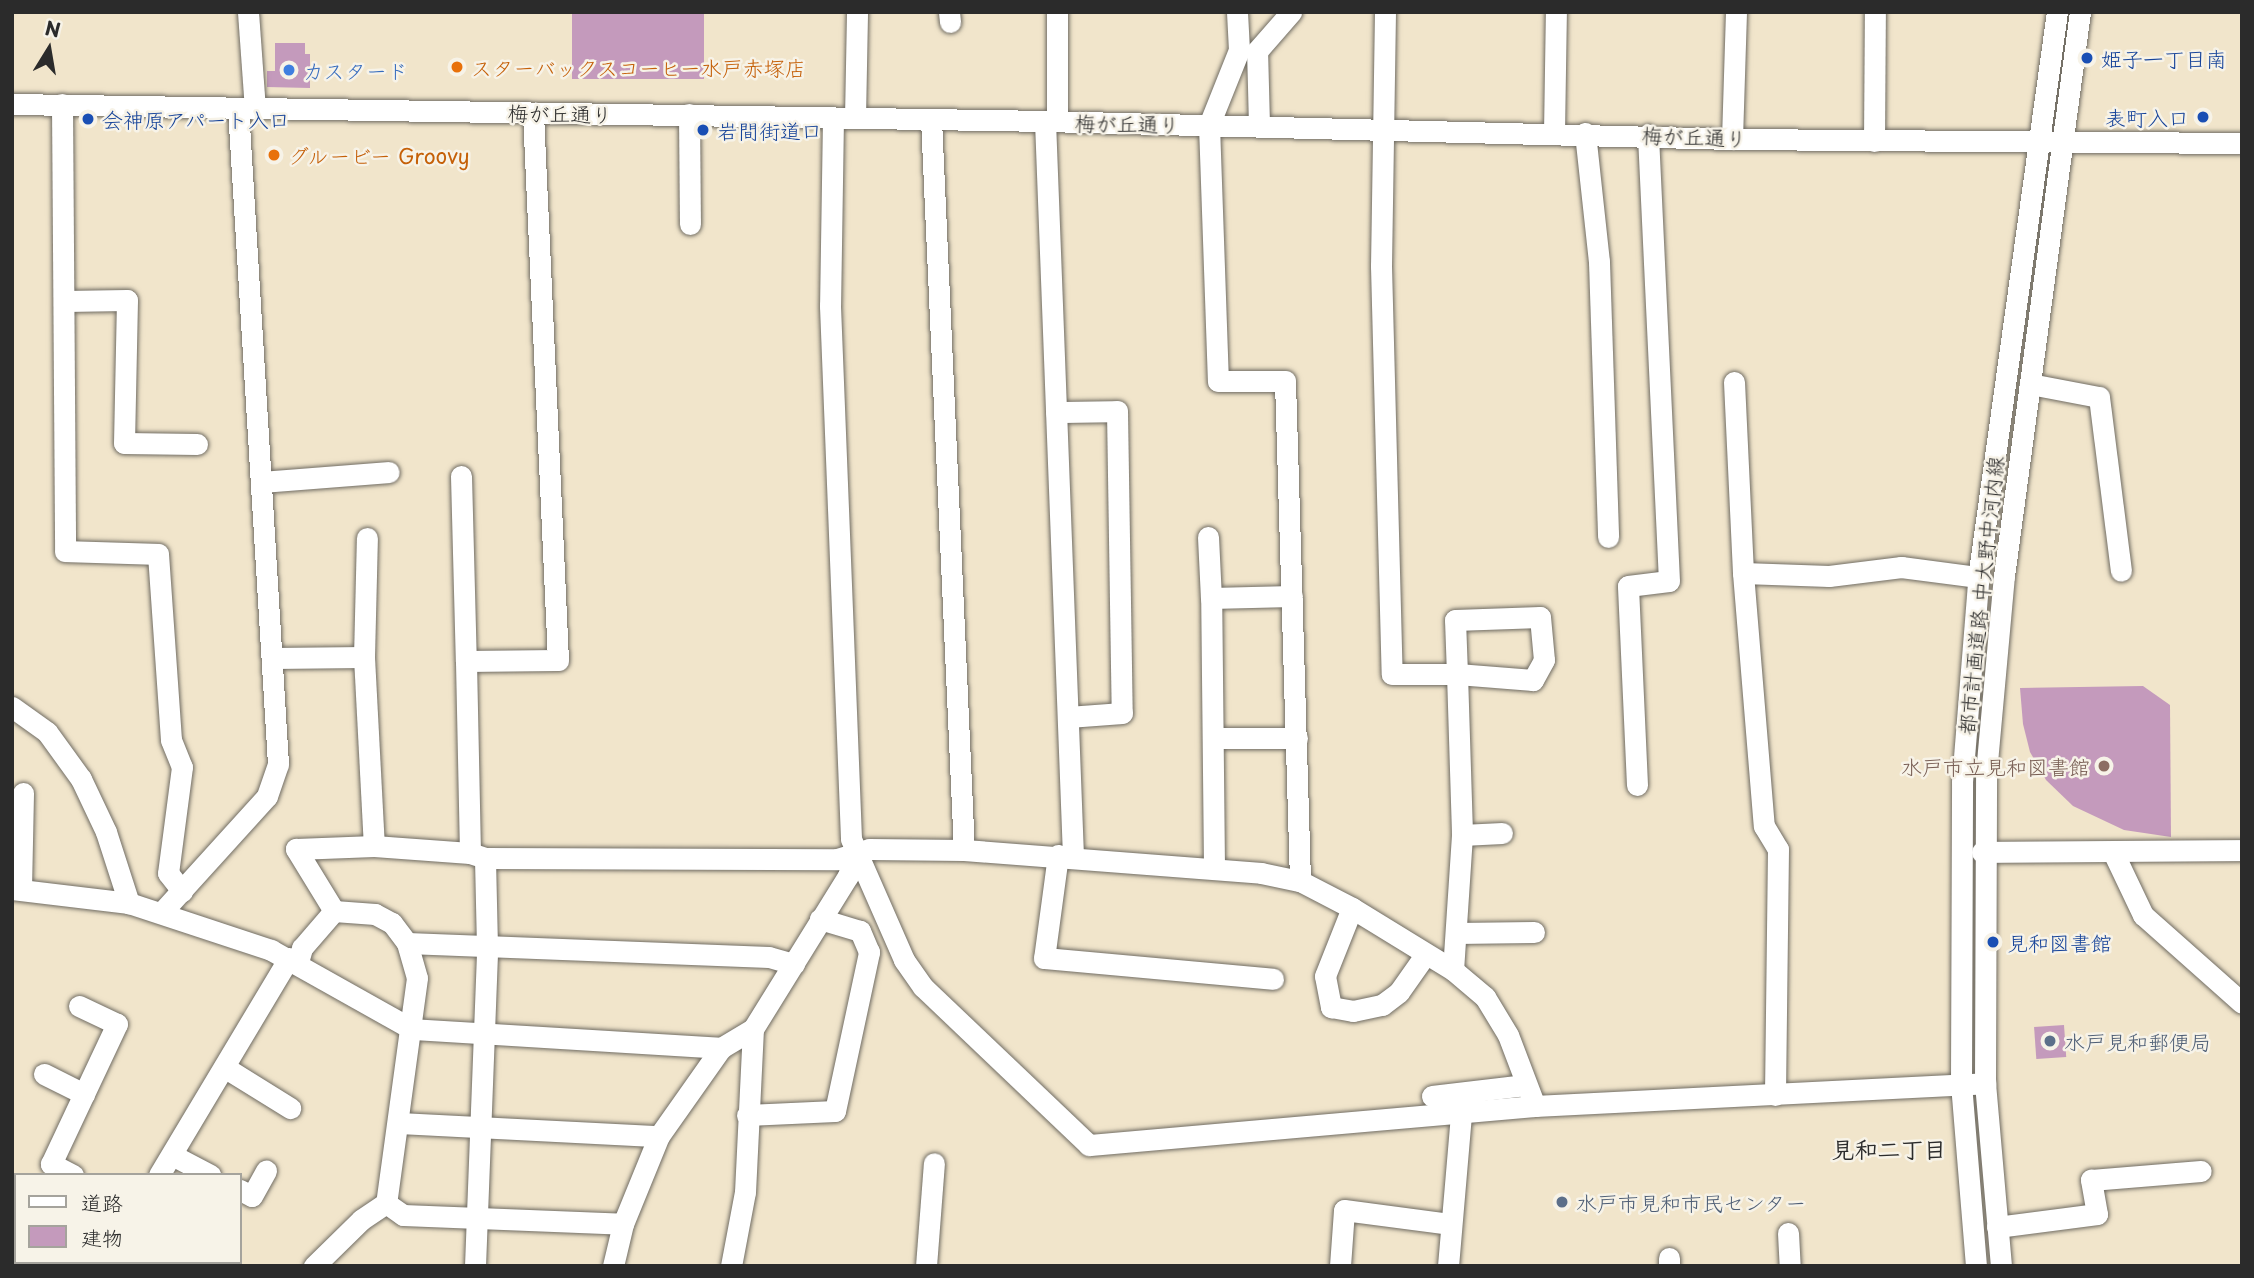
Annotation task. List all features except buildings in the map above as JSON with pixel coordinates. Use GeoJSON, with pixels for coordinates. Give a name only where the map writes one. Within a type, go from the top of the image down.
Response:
{"type":"FeatureCollection","features":[{"type":"Feature","properties":{"kind":"street"},"geometry":{"type":"LineString","coordinates":[[162,912],[259,806],[275,781],[278,764],[262,482],[246,109],[248,12]]}},
{"type":"Feature","properties":{"kind":"street"},"geometry":{"type":"LineString","coordinates":[[855,118],[857,12]]}},
{"type":"Feature","properties":{"kind":"street"},"geometry":{"type":"LineString","coordinates":[[1057,12],[1051,121],[1056,412],[1068,717],[1065,855],[1044,958],[1273,979]]}},
{"type":"Feature","properties":{"kind":"street"},"geometry":{"type":"LineString","coordinates":[[1237,12],[1239,50],[1209,125],[1218,381],[1285,381],[1300,881]]}},
{"type":"Feature","properties":{"kind":"street"},"geometry":{"type":"LineString","coordinates":[[1259,125],[1257,51],[1291,12]]}},
{"type":"Feature","properties":{"kind":"street"},"geometry":{"type":"LineString","coordinates":[[1385,12],[1382,128],[1392,674],[1457,674],[1533,680],[1544,660],[1540,617],[1455,620],[1457,674],[1462,835],[1452,970]]}},
{"type":"Feature","properties":{"kind":"street"},"geometry":{"type":"LineString","coordinates":[[1554,133],[1556,12]]}},
{"type":"Feature","properties":{"kind":"street"},"geometry":{"type":"LineString","coordinates":[[1732,139],[1736,12]]}},
{"type":"Feature","properties":{"kind":"street"},"geometry":{"type":"LineString","coordinates":[[1874,12],[1874,141]]}},
{"type":"Feature","properties":{"kind":"street","name":"都市計画道路 中大野中河内線"},"geometry":{"type":"LineString","coordinates":[[1976,1266],[1961,1083],[1962,782],[1978,577],[2057,12]]}},
{"type":"Feature","properties":{"kind":"street","name":"都市計画道路 中大野中河内線"},"geometry":{"type":"LineString","coordinates":[[2001,1266],[1985,1083],[1982,852],[1998,630],[2080,12]]}},
{"type":"Feature","properties":{"kind":"street","name":"梅が丘通り"},"geometry":{"type":"LineString","coordinates":[[12,104],[1259,125],[1648,134],[1732,139],[2039,144],[2242,143]]}},
{"type":"Feature","properties":{"kind":"street"},"geometry":{"type":"LineString","coordinates":[[62,104],[65,551],[158,554],[170,740],[182,767],[168,873],[182,891]]}},
{"type":"Feature","properties":{"kind":"street"},"geometry":{"type":"LineString","coordinates":[[466,661],[558,660],[533,113]]}},
{"type":"Feature","properties":{"kind":"street"},"geometry":{"type":"LineString","coordinates":[[689,114],[691,224]]}},
{"type":"Feature","properties":{"kind":"street"},"geometry":{"type":"LineString","coordinates":[[613,1266],[623,1224],[659,1136],[721,1048],[753,1029],[848,876],[855,853],[830,306],[833,118]]}},
{"type":"Feature","properties":{"kind":"street"},"geometry":{"type":"LineString","coordinates":[[931,119],[964,850]]}},
{"type":"Feature","properties":{"kind":"street"},"geometry":{"type":"LineString","coordinates":[[1585,133],[1599,262],[1608,537]]}},
{"type":"Feature","properties":{"kind":"street"},"geometry":{"type":"LineString","coordinates":[[1637,785],[1628,586],[1669,581],[1648,134]]}},
{"type":"Feature","properties":{"kind":"street"},"geometry":{"type":"LineString","coordinates":[[65,301],[127,300],[124,443],[197,444]]}},
{"type":"Feature","properties":{"kind":"street"},"geometry":{"type":"LineString","coordinates":[[1734,382],[1743,573],[1764,826],[1778,849],[1775,1096]]}},
{"type":"Feature","properties":{"kind":"street"},"geometry":{"type":"LineString","coordinates":[[2030,384],[2099,397],[2121,571]]}},
{"type":"Feature","properties":{"kind":"street"},"geometry":{"type":"LineString","coordinates":[[1056,412],[1117,411],[1122,713],[1068,717]]}},
{"type":"Feature","properties":{"kind":"street"},"geometry":{"type":"LineString","coordinates":[[262,482],[389,471]]}},
{"type":"Feature","properties":{"kind":"street"},"geometry":{"type":"LineString","coordinates":[[461,476],[466,661],[477,855],[487,947],[478,1129],[475,1266]]}},
{"type":"Feature","properties":{"kind":"street"},"geometry":{"type":"LineString","coordinates":[[1208,537],[1216,738],[1214,866]]}},
{"type":"Feature","properties":{"kind":"street"},"geometry":{"type":"LineString","coordinates":[[367,538],[364,657],[374,846]]}},
{"type":"Feature","properties":{"kind":"street"},"geometry":{"type":"LineString","coordinates":[[1743,573],[1829,576],[1901,567],[1978,577]]}},
{"type":"Feature","properties":{"kind":"street"},"geometry":{"type":"LineString","coordinates":[[1211,598],[1292,596]]}},
{"type":"Feature","properties":{"kind":"street"},"geometry":{"type":"LineString","coordinates":[[273,658],[364,657]]}},
{"type":"Feature","properties":{"kind":"street"},"geometry":{"type":"LineString","coordinates":[[12,707],[47,732],[81,779],[106,832],[128,902]]}},
{"type":"Feature","properties":{"kind":"street"},"geometry":{"type":"LineString","coordinates":[[1216,738],[1297,738]]}},
{"type":"Feature","properties":{"kind":"street"},"geometry":{"type":"LineString","coordinates":[[23,793],[17,889],[128,902],[162,912],[293,960],[412,1029],[482,1036],[721,1048]]}},
{"type":"Feature","properties":{"kind":"street"},"geometry":{"type":"LineString","coordinates":[[1462,835],[1502,833]]}},
{"type":"Feature","properties":{"kind":"street"},"geometry":{"type":"LineString","coordinates":[[334,911],[296,849],[374,846],[477,855],[837,859],[869,849],[964,850],[1214,866],[1300,881],[1352,908],[1452,970],[1485,998],[1508,1035],[1535,1106]]}},
{"type":"Feature","properties":{"kind":"street"},"geometry":{"type":"LineString","coordinates":[[1982,852],[2242,850]]}},
{"type":"Feature","properties":{"kind":"street"},"geometry":{"type":"LineString","coordinates":[[2113,852],[2143,915],[2242,1003]]}},
{"type":"Feature","properties":{"kind":"street"},"geometry":{"type":"LineString","coordinates":[[855,853],[904,960],[923,987],[1089,1144],[1461,1115],[1535,1106],[1775,1096],[1985,1083]]}},
{"type":"Feature","properties":{"kind":"street"},"geometry":{"type":"LineString","coordinates":[[1352,908],[1325,976],[1331,1007],[1353,1011],[1382,1005],[1399,992],[1425,955]]}},
{"type":"Feature","properties":{"kind":"street"},"geometry":{"type":"LineString","coordinates":[[314,1266],[361,1220],[386,1203],[417,978],[407,943],[391,923],[375,915],[334,911]]}},
{"type":"Feature","properties":{"kind":"street"},"geometry":{"type":"LineString","coordinates":[[161,1173],[174,1156],[223,1067],[293,960],[334,911]]}},
{"type":"Feature","properties":{"kind":"street"},"geometry":{"type":"LineString","coordinates":[[747,1115],[835,1111],[869,952],[860,931],[820,919]]}},
{"type":"Feature","properties":{"kind":"street"},"geometry":{"type":"LineString","coordinates":[[1456,933],[1534,932]]}},
{"type":"Feature","properties":{"kind":"street"},"geometry":{"type":"LineString","coordinates":[[407,943],[769,957],[794,964]]}},
{"type":"Feature","properties":{"kind":"street"},"geometry":{"type":"LineString","coordinates":[[69,1173],[51,1164],[117,1024],[79,1006]]}},
{"type":"Feature","properties":{"kind":"street"},"geometry":{"type":"LineString","coordinates":[[730,1266],[746,1192],[747,1115],[753,1029]]}},
{"type":"Feature","properties":{"kind":"street"},"geometry":{"type":"LineString","coordinates":[[223,1067],[290,1108]]}},
{"type":"Feature","properties":{"kind":"street"},"geometry":{"type":"LineString","coordinates":[[44,1074],[84,1094]]}},
{"type":"Feature","properties":{"kind":"street"},"geometry":{"type":"LineString","coordinates":[[1432,1096],[1525,1085]]}},
{"type":"Feature","properties":{"kind":"street"},"geometry":{"type":"LineString","coordinates":[[1448,1266],[1461,1115]]}},
{"type":"Feature","properties":{"kind":"street"},"geometry":{"type":"LineString","coordinates":[[399,1123],[659,1136]]}},
{"type":"Feature","properties":{"kind":"street"},"geometry":{"type":"LineString","coordinates":[[174,1156],[207,1173]]}},
{"type":"Feature","properties":{"kind":"street"},"geometry":{"type":"LineString","coordinates":[[926,1266],[934,1163]]}},
{"type":"Feature","properties":{"kind":"street"},"geometry":{"type":"LineString","coordinates":[[242,1191],[252,1196],[266,1171]]}},
{"type":"Feature","properties":{"kind":"street"},"geometry":{"type":"LineString","coordinates":[[1997,1227],[2097,1214],[2091,1180],[2201,1171]]}},
{"type":"Feature","properties":{"kind":"street"},"geometry":{"type":"LineString","coordinates":[[386,1203],[403,1215],[623,1224]]}},
{"type":"Feature","properties":{"kind":"street"},"geometry":{"type":"LineString","coordinates":[[1340,1266],[1344,1210],[1451,1224]]}},
{"type":"Feature","properties":{"kind":"street"},"geometry":{"type":"LineString","coordinates":[[1788,1233],[1790,1266]]}},
{"type":"Feature","properties":{"kind":"place","name":"姫子一丁目南"},"geometry":{"type":"Point","coordinates":[2087,58]}},
{"type":"Feature","properties":{"kind":"place","name":"スターバックスコーヒー水戸赤塚店"},"geometry":{"type":"Point","coordinates":[457,67]}},
{"type":"Feature","properties":{"kind":"place","name":"カスタード"},"geometry":{"type":"Point","coordinates":[289,70]}},
{"type":"Feature","properties":{"kind":"place","name":"表町入口"},"geometry":{"type":"Point","coordinates":[2203,117]}},
{"type":"Feature","properties":{"kind":"place","name":"会神原アパート入口"},"geometry":{"type":"Point","coordinates":[88,119]}},
{"type":"Feature","properties":{"kind":"place","name":"岩間街道口"},"geometry":{"type":"Point","coordinates":[703,130]}},
{"type":"Feature","properties":{"kind":"place","name":"グルービー Groovy"},"geometry":{"type":"Point","coordinates":[274,155]}},
{"type":"Feature","properties":{"kind":"place","name":"水戸市立見和図書館"},"geometry":{"type":"Point","coordinates":[2104,766]}},
{"type":"Feature","properties":{"kind":"place","name":"見和図書館"},"geometry":{"type":"Point","coordinates":[1993,942]}},
{"type":"Feature","properties":{"kind":"place","name":"水戸見和郵便局"},"geometry":{"type":"Point","coordinates":[2050,1041]}},
{"type":"Feature","properties":{"kind":"place","name":"水戸市見和市民センター"},"geometry":{"type":"Point","coordinates":[1562,1202]}},
{"type":"Feature","properties":{"kind":"district","name":"見和二丁目"},"geometry":{"type":"Point","coordinates":[1889,1149]}}]}
